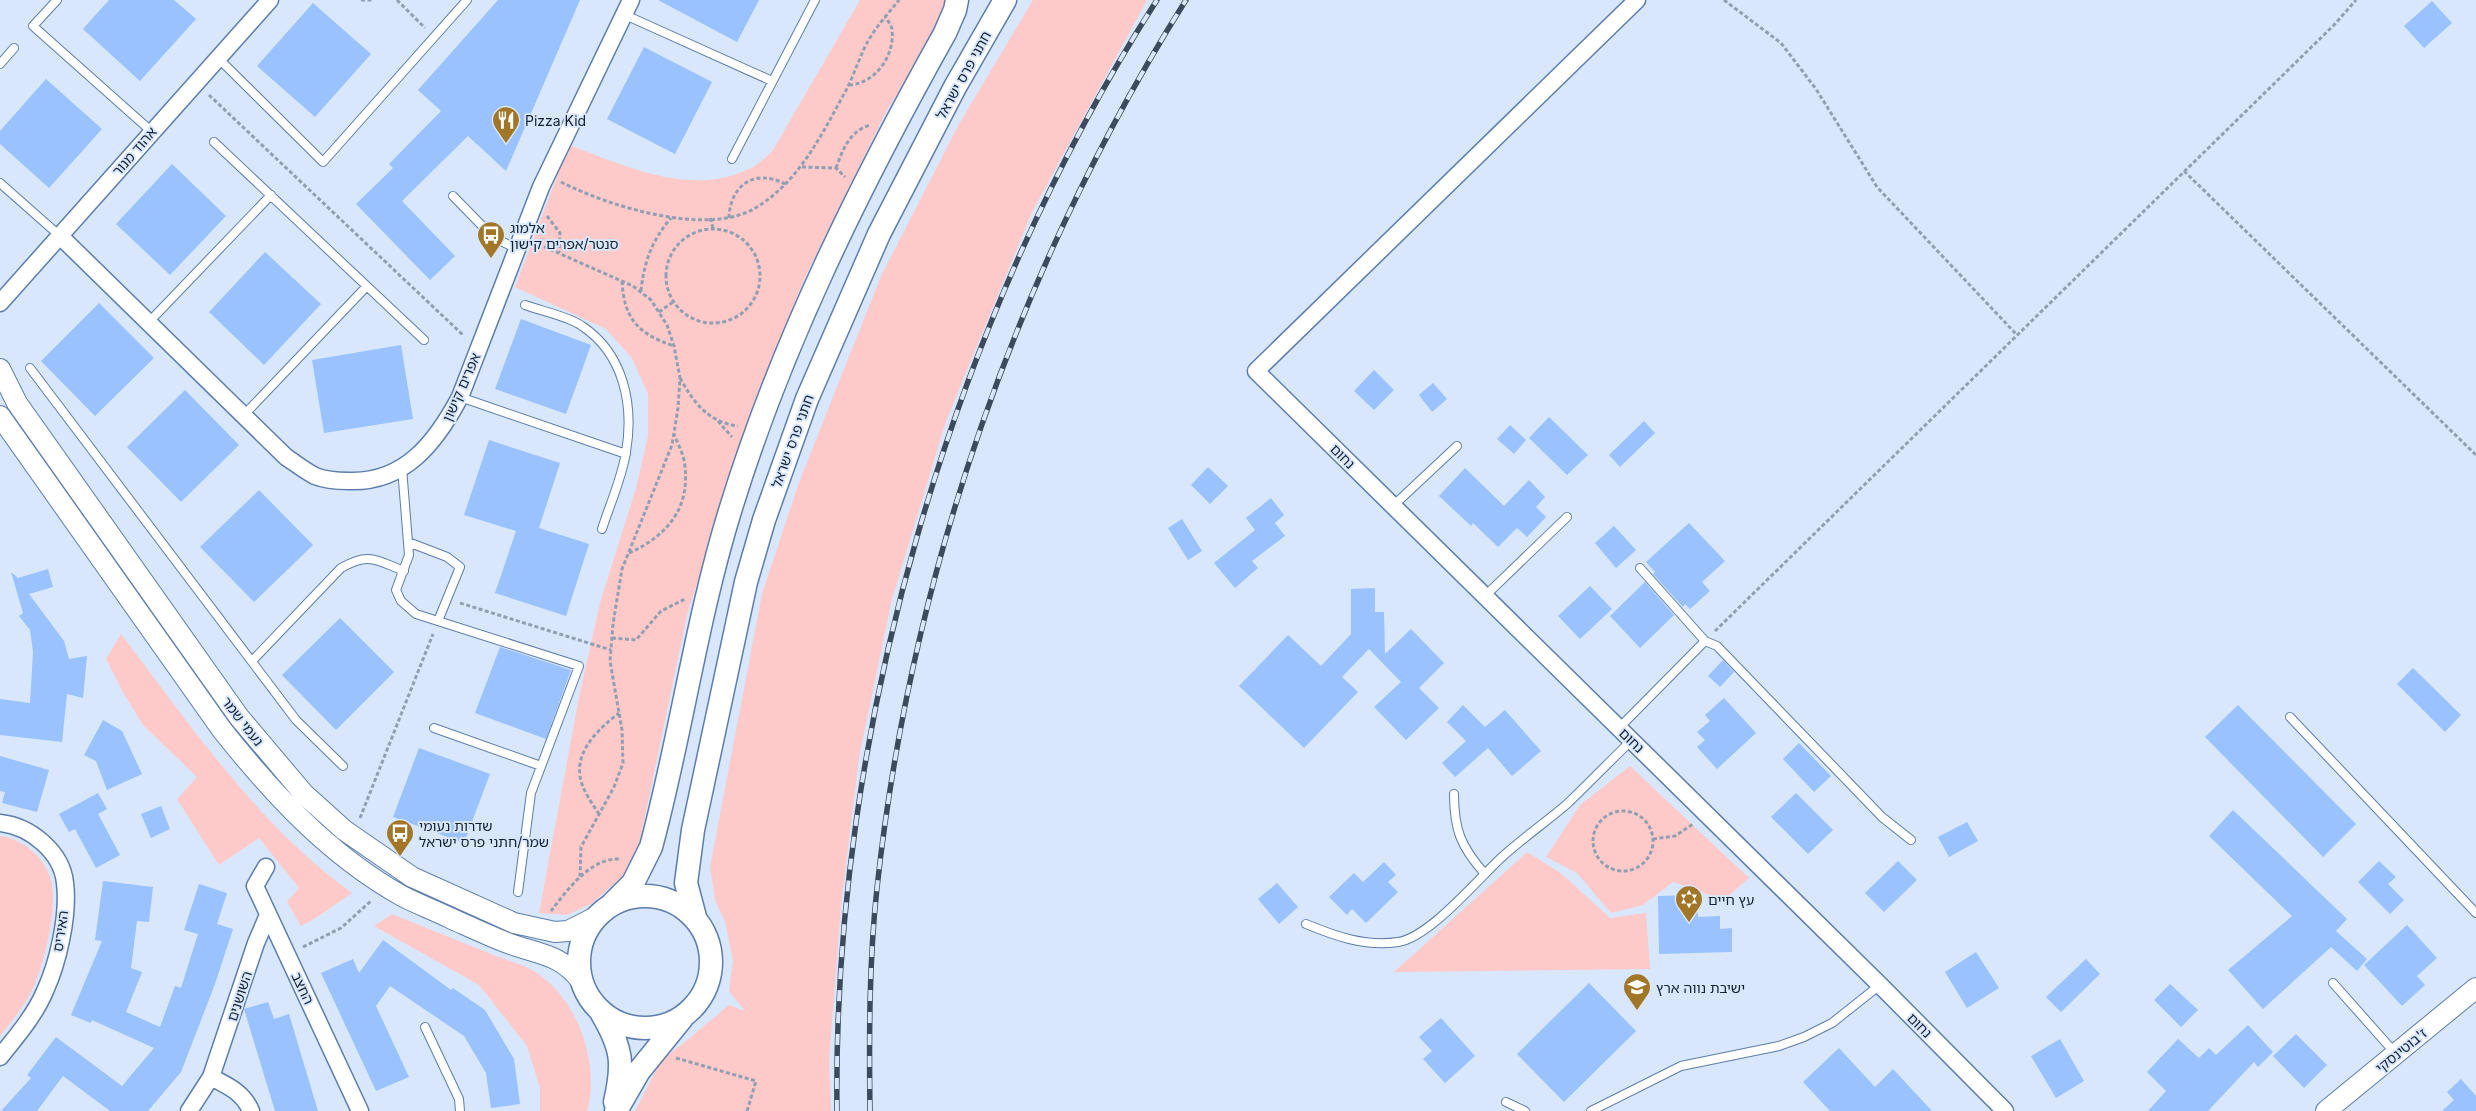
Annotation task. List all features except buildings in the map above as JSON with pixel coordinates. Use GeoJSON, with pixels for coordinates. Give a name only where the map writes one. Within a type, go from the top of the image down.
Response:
{"type":"FeatureCollection","features":[{"type":"Feature","properties":{"kind":"main road"},"geometry":{"type":"LineString","coordinates":[[614,1111],[621,1064],[616,1039],[601,1013],[589,999],[581,981],[578,959],[583,938],[594,918],[612,904],[633,883],[651,847],[706,599],[730,510],[761,421],[808,304],[859,194],[945,33],[955,10],[957,0]]}},
{"type":"Feature","properties":{"kind":"main road","name":"חתני פרס ישראל"},"geometry":{"type":"LineString","coordinates":[[695,917],[686,883],[693,830],[746,582],[764,520],[807,399],[879,234],[946,103],[1004,0]]}},
{"type":"Feature","properties":{"kind":"main road"},"geometry":{"type":"LineString","coordinates":[[612,904],[628,897],[656,896],[681,906],[695,917],[705,933],[711,951],[711,970],[706,989],[696,1005],[686,1014],[639,1071],[614,1111]]}},
{"type":"Feature","properties":{"kind":"main road"},"geometry":{"type":"LineString","coordinates":[[601,1013],[619,1024],[640,1028],[660,1027],[686,1014]]}},
{"type":"Feature","properties":{"kind":"street","name":"אהוד מנור"},"geometry":{"type":"LineString","coordinates":[[0,303],[150,132],[270,0]]}},
{"type":"Feature","properties":{"kind":"street","name":"נחום"},"geometry":{"type":"LineString","coordinates":[[1636,0],[1256,371],[1706,813],[2005,1111]]}},
{"type":"Feature","properties":{"kind":"street","name":"אפרים קישון"},"geometry":{"type":"LineString","coordinates":[[60,236],[286,457],[315,476],[335,480],[379,479],[402,468],[420,455],[436,439],[460,396],[534,204],[627,7]]}},
{"type":"Feature","properties":{"kind":"street","name":"נעמי שמר"},"geometry":{"type":"LineString","coordinates":[[0,369],[17,403],[238,717],[304,794],[353,836],[412,877],[514,923],[537,929],[568,931],[594,918]]}},
{"type":"Feature","properties":{"kind":"street","name":"נעמי שמר"},"geometry":{"type":"LineString","coordinates":[[0,416],[175,666],[254,770],[289,808],[330,847],[402,896],[506,943],[556,959],[572,969],[581,981]]}},
{"type":"Feature","properties":{"kind":"street","name":"האיריס"},"geometry":{"type":"LineString","coordinates":[[0,823],[11,824],[31,834],[49,849],[59,866],[65,883],[64,918],[58,955],[45,992],[0,1057]]}},
{"type":"Feature","properties":{"kind":"street","name":"החצב"},"geometry":{"type":"LineString","coordinates":[[266,867],[255,886],[360,1111]]}},
{"type":"Feature","properties":{"kind":"street","name":"השושנים"},"geometry":{"type":"LineString","coordinates":[[189,1111],[211,1077],[256,943],[268,915]]}},
{"type":"Feature","properties":{"kind":"street","name":"ז'בוטינסקי"},"geometry":{"type":"LineString","coordinates":[[2326,1111],[2476,988]]}},
{"type":"Feature","properties":{"kind":"street"},"geometry":{"type":"LineString","coordinates":[[211,1077],[236,1090],[246,1101],[250,1111]]}},
{"type":"Feature","properties":{"kind":"lane"},"geometry":{"type":"LineString","coordinates":[[57,0],[33,26],[150,132]]}},
{"type":"Feature","properties":{"kind":"lane"},"geometry":{"type":"LineString","coordinates":[[218,58],[323,162],[467,0]]}},
{"type":"Feature","properties":{"kind":"lane"},"geometry":{"type":"LineString","coordinates":[[732,159],[815,0]]}},
{"type":"Feature","properties":{"kind":"lane"},"geometry":{"type":"LineString","coordinates":[[627,7],[772,82]]}},
{"type":"Feature","properties":{"kind":"lane"},"geometry":{"type":"LineString","coordinates":[[0,64],[14,48]]}},
{"type":"Feature","properties":{"kind":"lane"},"geometry":{"type":"LineString","coordinates":[[214,142],[424,340]]}},
{"type":"Feature","properties":{"kind":"lane"},"geometry":{"type":"LineString","coordinates":[[0,183],[60,236]]}},
{"type":"Feature","properties":{"kind":"lane"},"geometry":{"type":"LineString","coordinates":[[149,322],[271,195]]}},
{"type":"Feature","properties":{"kind":"lane"},"geometry":{"type":"LineString","coordinates":[[453,196],[493,236],[519,243]]}},
{"type":"Feature","properties":{"kind":"lane"},"geometry":{"type":"LineString","coordinates":[[244,416],[367,286]]}},
{"type":"Feature","properties":{"kind":"lane"},"geometry":{"type":"LineString","coordinates":[[524,304],[581,325],[610,354],[622,378],[630,412],[626,454],[602,529]]}},
{"type":"Feature","properties":{"kind":"lane"},"geometry":{"type":"LineString","coordinates":[[30,368],[296,720],[343,766]]}},
{"type":"Feature","properties":{"kind":"lane"},"geometry":{"type":"LineString","coordinates":[[460,396],[626,454]]}},
{"type":"Feature","properties":{"kind":"lane"},"geometry":{"type":"LineString","coordinates":[[1393,506],[1457,446]]}},
{"type":"Feature","properties":{"kind":"lane"},"geometry":{"type":"LineString","coordinates":[[402,468],[409,554],[396,590],[401,601],[416,614],[579,666],[531,793],[518,892]]}},
{"type":"Feature","properties":{"kind":"lane"},"geometry":{"type":"LineString","coordinates":[[1485,596],[1567,517]]}},
{"type":"Feature","properties":{"kind":"lane"},"geometry":{"type":"LineString","coordinates":[[408,542],[447,556],[460,567],[438,622]]}},
{"type":"Feature","properties":{"kind":"lane"},"geometry":{"type":"LineString","coordinates":[[252,661],[341,568],[357,559],[373,558],[404,571]]}},
{"type":"Feature","properties":{"kind":"lane"},"geometry":{"type":"LineString","coordinates":[[1640,568],[1705,641],[1717,646],[1882,817],[1911,840]]}},
{"type":"Feature","properties":{"kind":"lane"},"geometry":{"type":"LineString","coordinates":[[1619,728],[1705,641]]}},
{"type":"Feature","properties":{"kind":"lane"},"geometry":{"type":"LineString","coordinates":[[2290,717],[2476,914]]}},
{"type":"Feature","properties":{"kind":"lane"},"geometry":{"type":"LineString","coordinates":[[434,728],[541,766]]}},
{"type":"Feature","properties":{"kind":"lane"},"geometry":{"type":"LineString","coordinates":[[1306,924],[1341,938],[1373,942],[1400,942],[1422,930],[1456,904],[1502,857],[1566,804],[1632,740]]}},
{"type":"Feature","properties":{"kind":"lane"},"geometry":{"type":"LineString","coordinates":[[1454,794],[1454,820],[1463,845],[1485,874]]}},
{"type":"Feature","properties":{"kind":"lane"},"geometry":{"type":"LineString","coordinates":[[2333,984],[2396,1054]]}},
{"type":"Feature","properties":{"kind":"lane"},"geometry":{"type":"LineString","coordinates":[[1591,1111],[1681,1066],[1778,1046],[1804,1037],[1832,1023],[1880,985]]}},
{"type":"Feature","properties":{"kind":"lane"},"geometry":{"type":"LineString","coordinates":[[425,1027],[459,1099],[460,1111]]}},
{"type":"Feature","properties":{"kind":"lane"},"geometry":{"type":"LineString","coordinates":[[1506,1102],[1525,1111]]}},
{"type":"Feature","properties":{"kind":"path"},"geometry":{"type":"LineString","coordinates":[[362,0],[372,0]]}},
{"type":"Feature","properties":{"kind":"path"},"geometry":{"type":"LineString","coordinates":[[397,0],[435,36]]}},
{"type":"Feature","properties":{"kind":"path"},"geometry":{"type":"LineString","coordinates":[[1724,0],[1781,43],[1816,89],[1876,187],[2017,335]]}},
{"type":"Feature","properties":{"kind":"path"},"geometry":{"type":"LineString","coordinates":[[1705,641],[2334,25],[2356,0]]}},
{"type":"Feature","properties":{"kind":"path"},"geometry":{"type":"LineString","coordinates":[[849,85],[861,84],[873,76],[887,59],[892,42],[892,28],[885,17]]}},
{"type":"Feature","properties":{"kind":"path"},"geometry":{"type":"LineString","coordinates":[[196,82],[478,349]]}},
{"type":"Feature","properties":{"kind":"path"},"geometry":{"type":"LineString","coordinates":[[836,168],[846,143],[862,127],[898,119]]}},
{"type":"Feature","properties":{"kind":"path"},"geometry":{"type":"LineString","coordinates":[[802,167],[836,168],[859,194]]}},
{"type":"Feature","properties":{"kind":"path"},"geometry":{"type":"LineString","coordinates":[[2184,171],[2476,455]]}},
{"type":"Feature","properties":{"kind":"path"},"geometry":{"type":"LineString","coordinates":[[729,218],[730,203],[736,190],[746,183],[760,178],[772,177],[785,184]]}},
{"type":"Feature","properties":{"kind":"path"},"geometry":{"type":"LineString","coordinates":[[534,204],[551,219],[560,233],[559,254]]}},
{"type":"Feature","properties":{"kind":"path"},"geometry":{"type":"LineString","coordinates":[[641,292],[649,252],[658,233],[672,218]]}},
{"type":"Feature","properties":{"kind":"path"},"geometry":{"type":"LineString","coordinates":[[710,218],[713,228]]}},
{"type":"Feature","properties":{"kind":"path"},"geometry":{"type":"LineString","coordinates":[[713,228],[729,231],[744,239],[753,250],[760,265],[760,282],[756,298],[748,308],[735,318],[720,324],[703,323],[684,314],[672,302],[666,287],[665,270],[670,255],[682,239],[697,231],[713,228]]}},
{"type":"Feature","properties":{"kind":"path"},"geometry":{"type":"LineString","coordinates":[[519,243],[559,254],[622,281],[651,300],[667,325],[674,346],[680,378],[674,433],[655,490],[622,569],[610,661],[622,730],[623,763],[599,815],[581,847],[580,878]]}},
{"type":"Feature","properties":{"kind":"path"},"geometry":{"type":"LineString","coordinates":[[622,281],[623,302],[631,318],[650,336],[674,346]]}},
{"type":"Feature","properties":{"kind":"path"},"geometry":{"type":"LineString","coordinates":[[658,312],[672,302]]}},
{"type":"Feature","properties":{"kind":"path"},"geometry":{"type":"LineString","coordinates":[[680,378],[693,402],[715,419],[736,426],[752,426],[761,421]]}},
{"type":"Feature","properties":{"kind":"path"},"geometry":{"type":"LineString","coordinates":[[629,553],[659,536],[671,524],[681,509],[684,460],[674,433]]}},
{"type":"Feature","properties":{"kind":"path"},"geometry":{"type":"LineString","coordinates":[[447,599],[611,650]]}},
{"type":"Feature","properties":{"kind":"path"},"geometry":{"type":"LineString","coordinates":[[612,638],[636,640],[661,612],[673,603],[684,599],[706,599]]}},
{"type":"Feature","properties":{"kind":"path"},"geometry":{"type":"LineString","coordinates":[[353,836],[438,622]]}},
{"type":"Feature","properties":{"kind":"path"},"geometry":{"type":"LineString","coordinates":[[599,815],[586,792],[580,775],[583,753],[602,727],[619,712]]}},
{"type":"Feature","properties":{"kind":"path"},"geometry":{"type":"LineString","coordinates":[[1627,811],[1637,814],[1645,821],[1653,839],[1651,853],[1644,862],[1636,868],[1625,871],[1615,870],[1606,865],[1595,850],[1593,840],[1601,821],[1610,814],[1627,811]]}},
{"type":"Feature","properties":{"kind":"path"},"geometry":{"type":"LineString","coordinates":[[1653,839],[1675,836],[1706,813]]}},
{"type":"Feature","properties":{"kind":"path"},"geometry":{"type":"LineString","coordinates":[[537,929],[580,878],[600,862],[620,858],[643,865]]}},
{"type":"Feature","properties":{"kind":"path"},"geometry":{"type":"LineString","coordinates":[[287,955],[341,928],[372,900],[384,884]]}},
{"type":"Feature","properties":{"kind":"path"},"geometry":{"type":"LineString","coordinates":[[654,1052],[756,1081],[747,1111]]}},
{"type":"Feature","properties":{"kind":"shaded area"},"geometry":{"type":"Polygon","coordinates":[[[860,0],[946,0],[937,32],[887,110],[806,275],[753,405],[687,615],[639,845],[622,877],[591,904],[567,915],[539,913],[579,697],[600,603],[636,488],[648,436],[648,394],[632,358],[606,329],[515,287],[569,145],[636,170],[683,180],[707,180],[730,176],[753,167],[773,150],[860,0]]]}},
{"type":"Feature","properties":{"kind":"shaded area"},"geometry":{"type":"Polygon","coordinates":[[[1033,0],[1147,0],[1032,212],[946,421],[892,599],[859,757],[841,905],[829,1060],[831,1111],[635,1111],[662,1059],[729,1005],[745,1011],[729,991],[733,960],[725,922],[715,900],[710,867],[762,594],[798,485],[881,276],[959,124],[1033,0]]]}},
{"type":"Feature","properties":{"kind":"shaded area"},"geometry":{"type":"Polygon","coordinates":[[[121,634],[200,738],[256,805],[286,837],[352,893],[301,926],[287,902],[299,888],[259,838],[219,865],[177,799],[197,777],[143,725],[106,659],[121,634]]]}},
{"type":"Feature","properties":{"kind":"shaded area"},"geometry":{"type":"Polygon","coordinates":[[[1630,766],[1749,878],[1724,900],[1673,882],[1643,905],[1611,913],[1577,873],[1546,857],[1580,805],[1630,766]]]}},
{"type":"Feature","properties":{"kind":"shaded area"},"geometry":{"type":"Polygon","coordinates":[[[0,836],[17,841],[34,852],[50,876],[53,897],[49,936],[34,986],[23,1006],[0,1036],[0,836]]]}},
{"type":"Feature","properties":{"kind":"shaded area"},"geometry":{"type":"Polygon","coordinates":[[[1527,852],[1562,874],[1610,918],[1646,913],[1650,969],[1394,972],[1527,852]]]}},
{"type":"Feature","properties":{"kind":"shaded area"},"geometry":{"type":"Polygon","coordinates":[[[392,914],[530,969],[546,980],[572,1012],[581,1031],[587,1051],[590,1072],[590,1092],[587,1111],[540,1111],[540,1088],[527,1046],[479,985],[374,926],[392,914]]]}},
{"type":"Feature","properties":{"kind":"railway"},"geometry":{"type":"LineString","coordinates":[[837,1111],[841,967],[856,822],[882,677],[918,533],[964,392],[1020,255],[1084,124],[1157,0]]}},
{"type":"Feature","properties":{"kind":"railway"},"geometry":{"type":"LineString","coordinates":[[870,1111],[870,999],[872,943],[877,888],[893,771],[916,654],[945,539],[981,426],[1023,316],[1072,207],[1126,102],[1186,0]]}},
{"type":"Feature","properties":{"kind":"place","name":"Pizza Kid"},"geometry":{"type":"Point","coordinates":[506,144]}},
{"type":"Feature","properties":{"kind":"place","name":"אלמוג סנטר/אפרים קישון"},"geometry":{"type":"Point","coordinates":[491,259]}},
{"type":"Feature","properties":{"kind":"place","name":"שדרות נעומי שמר/חתני פרס ישראל"},"geometry":{"type":"Point","coordinates":[400,857]}},
{"type":"Feature","properties":{"kind":"place","name":"עץ חיים"},"geometry":{"type":"Point","coordinates":[1689,923]}},
{"type":"Feature","properties":{"kind":"place","name":"ישיבת נווה ארץ"},"geometry":{"type":"Point","coordinates":[1637,1011]}}]}
